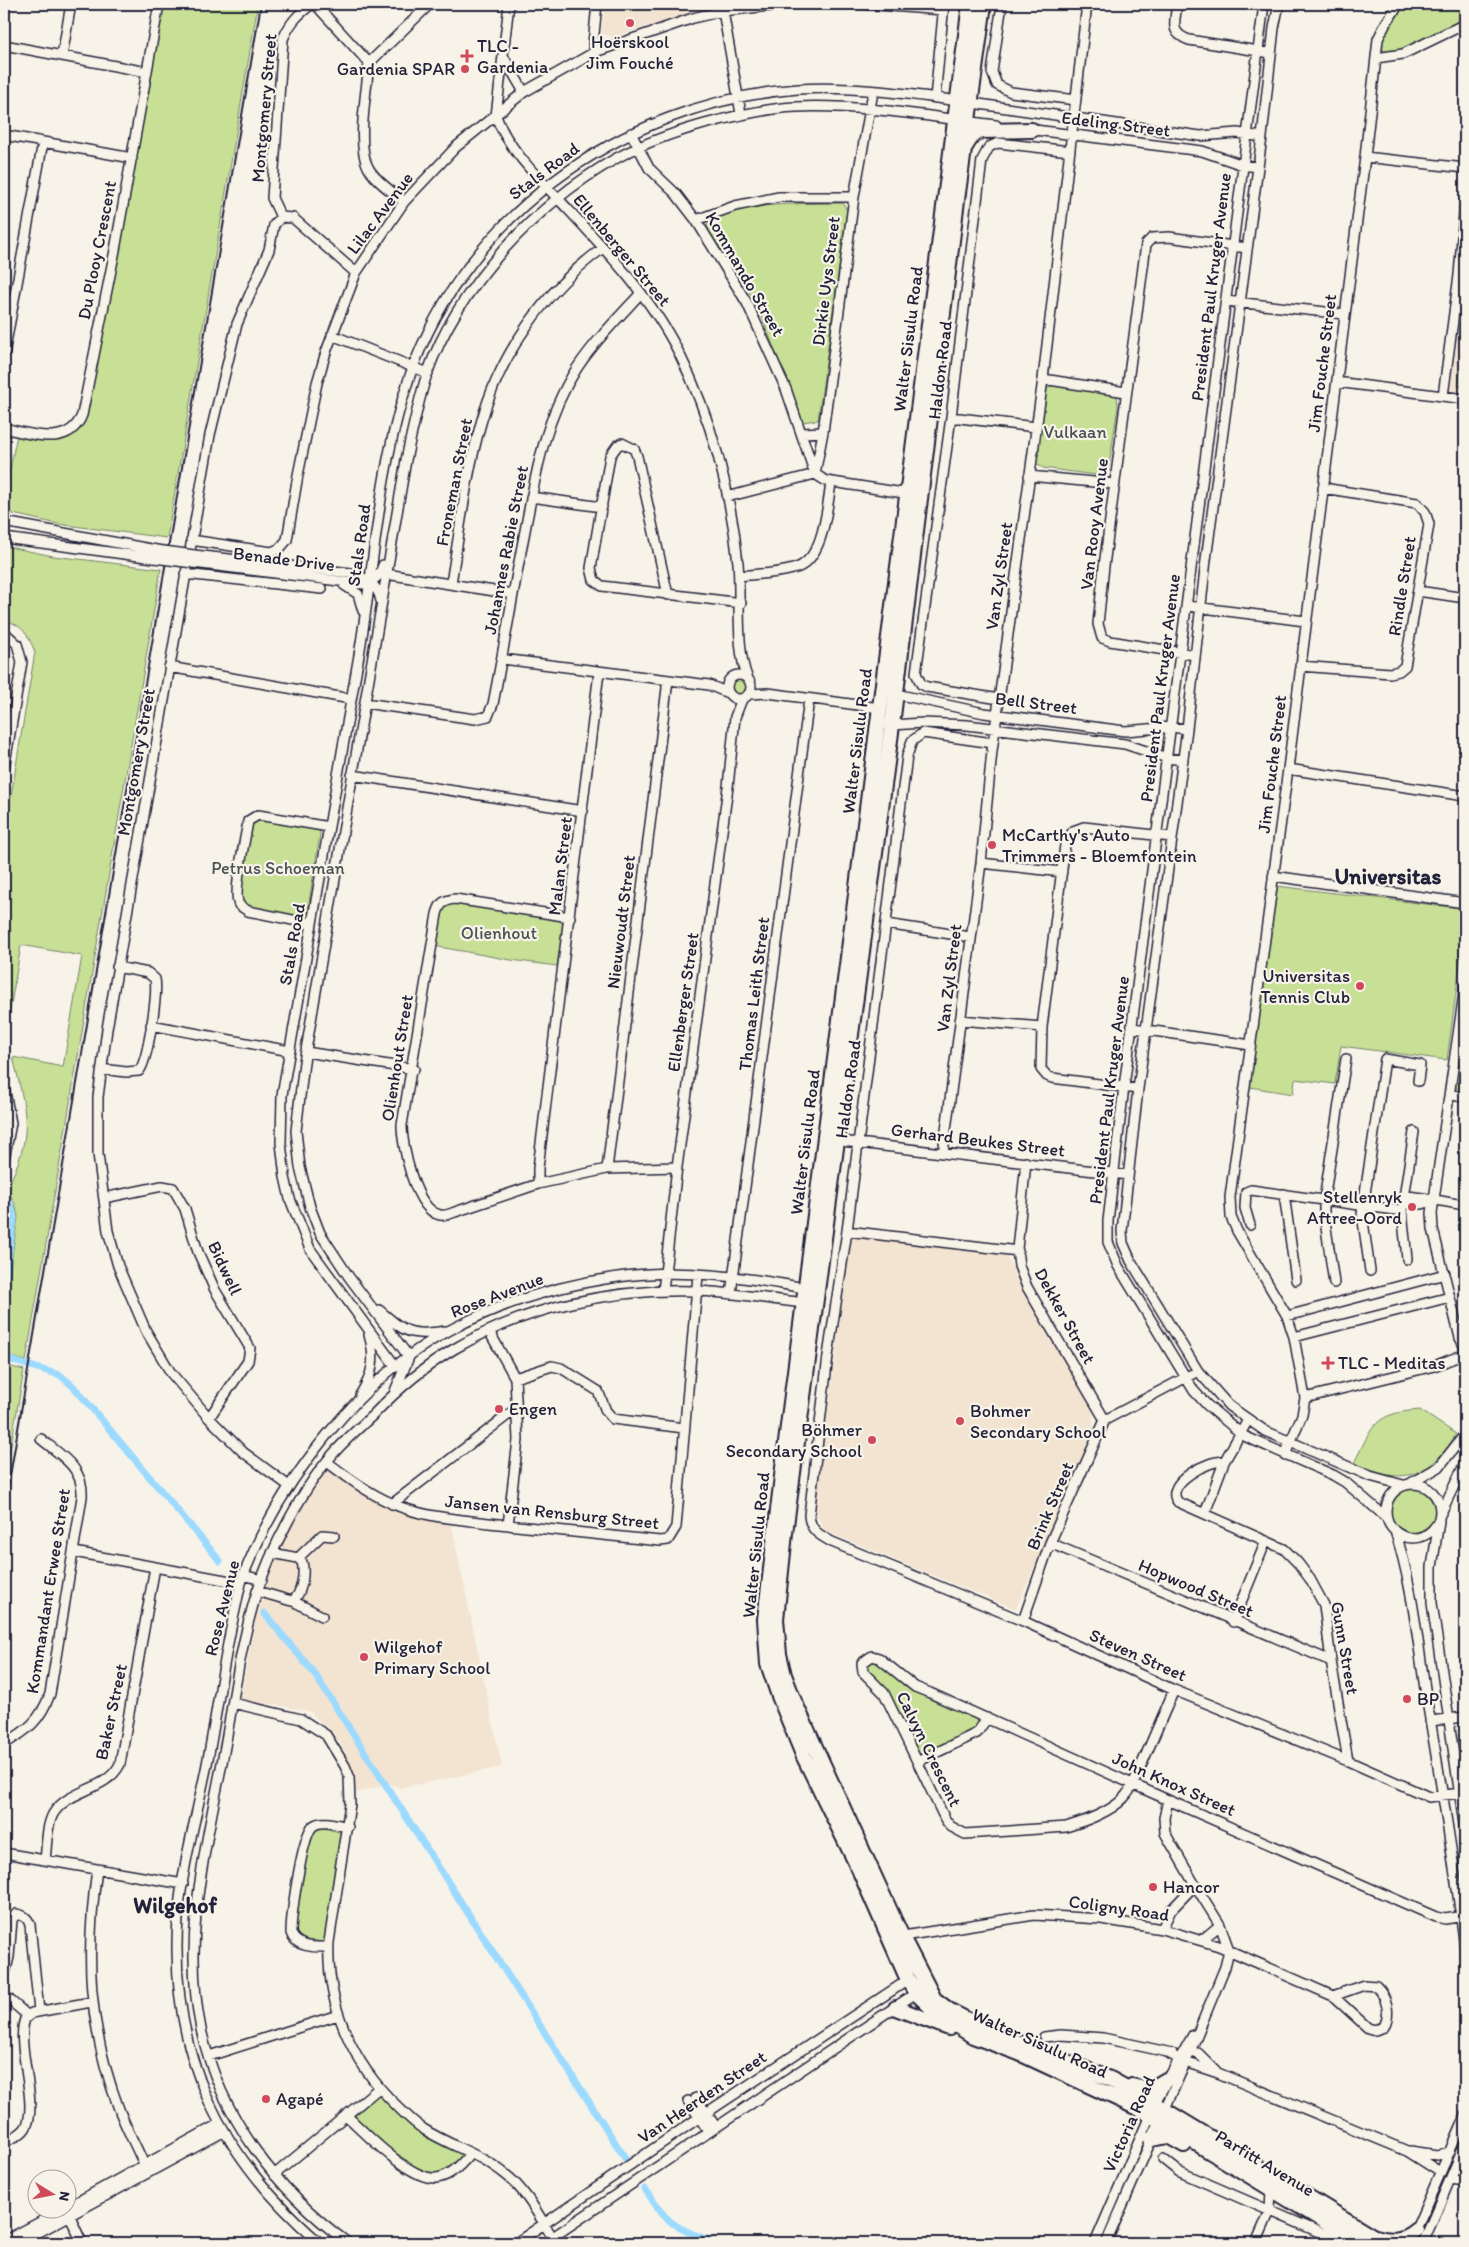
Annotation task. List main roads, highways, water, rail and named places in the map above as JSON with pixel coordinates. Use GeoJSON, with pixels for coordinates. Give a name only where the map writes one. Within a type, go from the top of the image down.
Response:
{"type":"FeatureCollection","features":[{"type":"Feature","properties":{"kind":"highway","name":"Walter Sisulu Road"},"geometry":{"type":"LineString","coordinates":[[964,102],[970,4]]}},
{"type":"Feature","properties":{"kind":"highway","name":"Walter Sisulu Road"},"geometry":{"type":"LineString","coordinates":[[854,965],[856,890],[882,691],[895,643],[961,120],[984,4]]}},
{"type":"Feature","properties":{"kind":"highway","name":"Walter Sisulu Road"},"geometry":{"type":"LineString","coordinates":[[947,231],[965,148],[961,120]]}},
{"type":"Feature","properties":{"kind":"highway"},"geometry":{"type":"LineString","coordinates":[[965,148],[972,136],[980,131],[1032,130]]}},
{"type":"Feature","properties":{"kind":"highway","name":"Walter Sisulu Road"},"geometry":{"type":"LineString","coordinates":[[895,643],[896,693],[892,725],[870,891],[854,965],[789,1465],[771,1619],[788,1703],[896,1937],[914,1985],[937,2013],[973,2036],[1019,2053],[1157,2112],[1210,2137]]}},
{"type":"Feature","properties":{"kind":"highway"},"geometry":{"type":"LineString","coordinates":[[868,797],[882,799]]}},
{"type":"Feature","properties":{"kind":"highway"},"geometry":{"type":"LineString","coordinates":[[856,890],[870,891]]}},
{"type":"Feature","properties":{"kind":"highway","name":"Walter Sisulu Road"},"geometry":{"type":"LineString","coordinates":[[896,1937],[909,1952],[934,1999],[950,2012],[989,2031],[1110,2079],[1157,2112]]}},
{"type":"Feature","properties":{"kind":"highway"},"geometry":{"type":"LineString","coordinates":[[909,1952],[914,1985],[934,1999]]}},
{"type":"Feature","properties":{"kind":"highway"},"geometry":{"type":"LineString","coordinates":[[896,2008],[973,2036]]}},
{"type":"Feature","properties":{"kind":"highway"},"geometry":{"type":"LineString","coordinates":[[1110,2079],[1149,2090],[1166,2080]]}},
{"type":"Feature","properties":{"kind":"highway","name":"Parfitt Avenue"},"geometry":{"type":"LineString","coordinates":[[1157,2112],[1271,2189],[1365,2239],[1384,2243]]}},
{"type":"Feature","properties":{"kind":"highway"},"geometry":{"type":"LineString","coordinates":[[1151,2139],[1168,2136],[1234,2174],[1244,2178],[1253,2178]]}},
{"type":"Feature","properties":{"kind":"highway","name":"Parfitt Avenue"},"geometry":{"type":"LineString","coordinates":[[1210,2137],[1365,2239]]}},
{"type":"Feature","properties":{"kind":"highway"},"geometry":{"type":"LineString","coordinates":[[1365,2239],[1400,2240],[1413,2237]]}},
{"type":"Feature","properties":{"kind":"waterway"},"geometry":{"type":"LineString","coordinates":[[4,1191],[14,1219],[4,1284]]}},
{"type":"Feature","properties":{"kind":"waterway"},"geometry":{"type":"LineString","coordinates":[[4,1358],[60,1375],[74,1387],[220,1561]]}},
{"type":"Feature","properties":{"kind":"waterway"},"geometry":{"type":"LineString","coordinates":[[264,1613],[314,1673],[625,2158]]}},
{"type":"Feature","properties":{"kind":"waterway"},"geometry":{"type":"LineString","coordinates":[[645,2189],[660,2211],[674,2224],[716,2243]]}},
{"type":"Feature","properties":{"kind":"railway"},"geometry":{"type":"LineString","coordinates":[[4,1511],[261,4]]}},
{"type":"Feature","properties":{"kind":"place","name":"Hoërskool Jim Fouché"},"geometry":{"type":"Point","coordinates":[630,23]}},
{"type":"Feature","properties":{"kind":"place","name":"TLC - Gardenia"},"geometry":{"type":"Point","coordinates":[467,56]}},
{"type":"Feature","properties":{"kind":"place","name":"Gardenia SPAR"},"geometry":{"type":"Point","coordinates":[465,69]}},
{"type":"Feature","properties":{"kind":"place","name":"McCarthy's Auto Trimmers - Bloemfontein"},"geometry":{"type":"Point","coordinates":[992,845]}},
{"type":"Feature","properties":{"kind":"place","name":"Universitas Tennis Club"},"geometry":{"type":"Point","coordinates":[1360,986]}},
{"type":"Feature","properties":{"kind":"place","name":"Stellenryk Aftree-Oord"},"geometry":{"type":"Point","coordinates":[1412,1207]}},
{"type":"Feature","properties":{"kind":"place","name":"TLC - Meditas"},"geometry":{"type":"Point","coordinates":[1328,1363]}},
{"type":"Feature","properties":{"kind":"place","name":"Engen"},"geometry":{"type":"Point","coordinates":[499,1409]}},
{"type":"Feature","properties":{"kind":"place","name":"Bohmer Secondary School"},"geometry":{"type":"Point","coordinates":[960,1421]}},
{"type":"Feature","properties":{"kind":"place","name":"Böhmer Secondary School"},"geometry":{"type":"Point","coordinates":[872,1440]}},
{"type":"Feature","properties":{"kind":"place","name":"Wilgehof Primary School"},"geometry":{"type":"Point","coordinates":[364,1657]}},
{"type":"Feature","properties":{"kind":"place","name":"BP"},"geometry":{"type":"Point","coordinates":[1407,1699]}},
{"type":"Feature","properties":{"kind":"place","name":"Hancor"},"geometry":{"type":"Point","coordinates":[1153,1887]}},
{"type":"Feature","properties":{"kind":"place","name":"Agapé"},"geometry":{"type":"Point","coordinates":[266,2099]}},
{"type":"Feature","properties":{"kind":"district","name":"Universitas"},"geometry":{"type":"Point","coordinates":[1388,876]}},
{"type":"Feature","properties":{"kind":"district","name":"Wilgehof"},"geometry":{"type":"Point","coordinates":[175,1905]}},
{"type":"Feature","properties":{"kind":"park label","name":"Vulkaan"},"geometry":{"type":"Point","coordinates":[1075,432]}},
{"type":"Feature","properties":{"kind":"park label","name":"Petrus Schoeman"},"geometry":{"type":"Point","coordinates":[278,868]}},
{"type":"Feature","properties":{"kind":"park label","name":"Olienhout"},"geometry":{"type":"Point","coordinates":[499,933]}}]}
